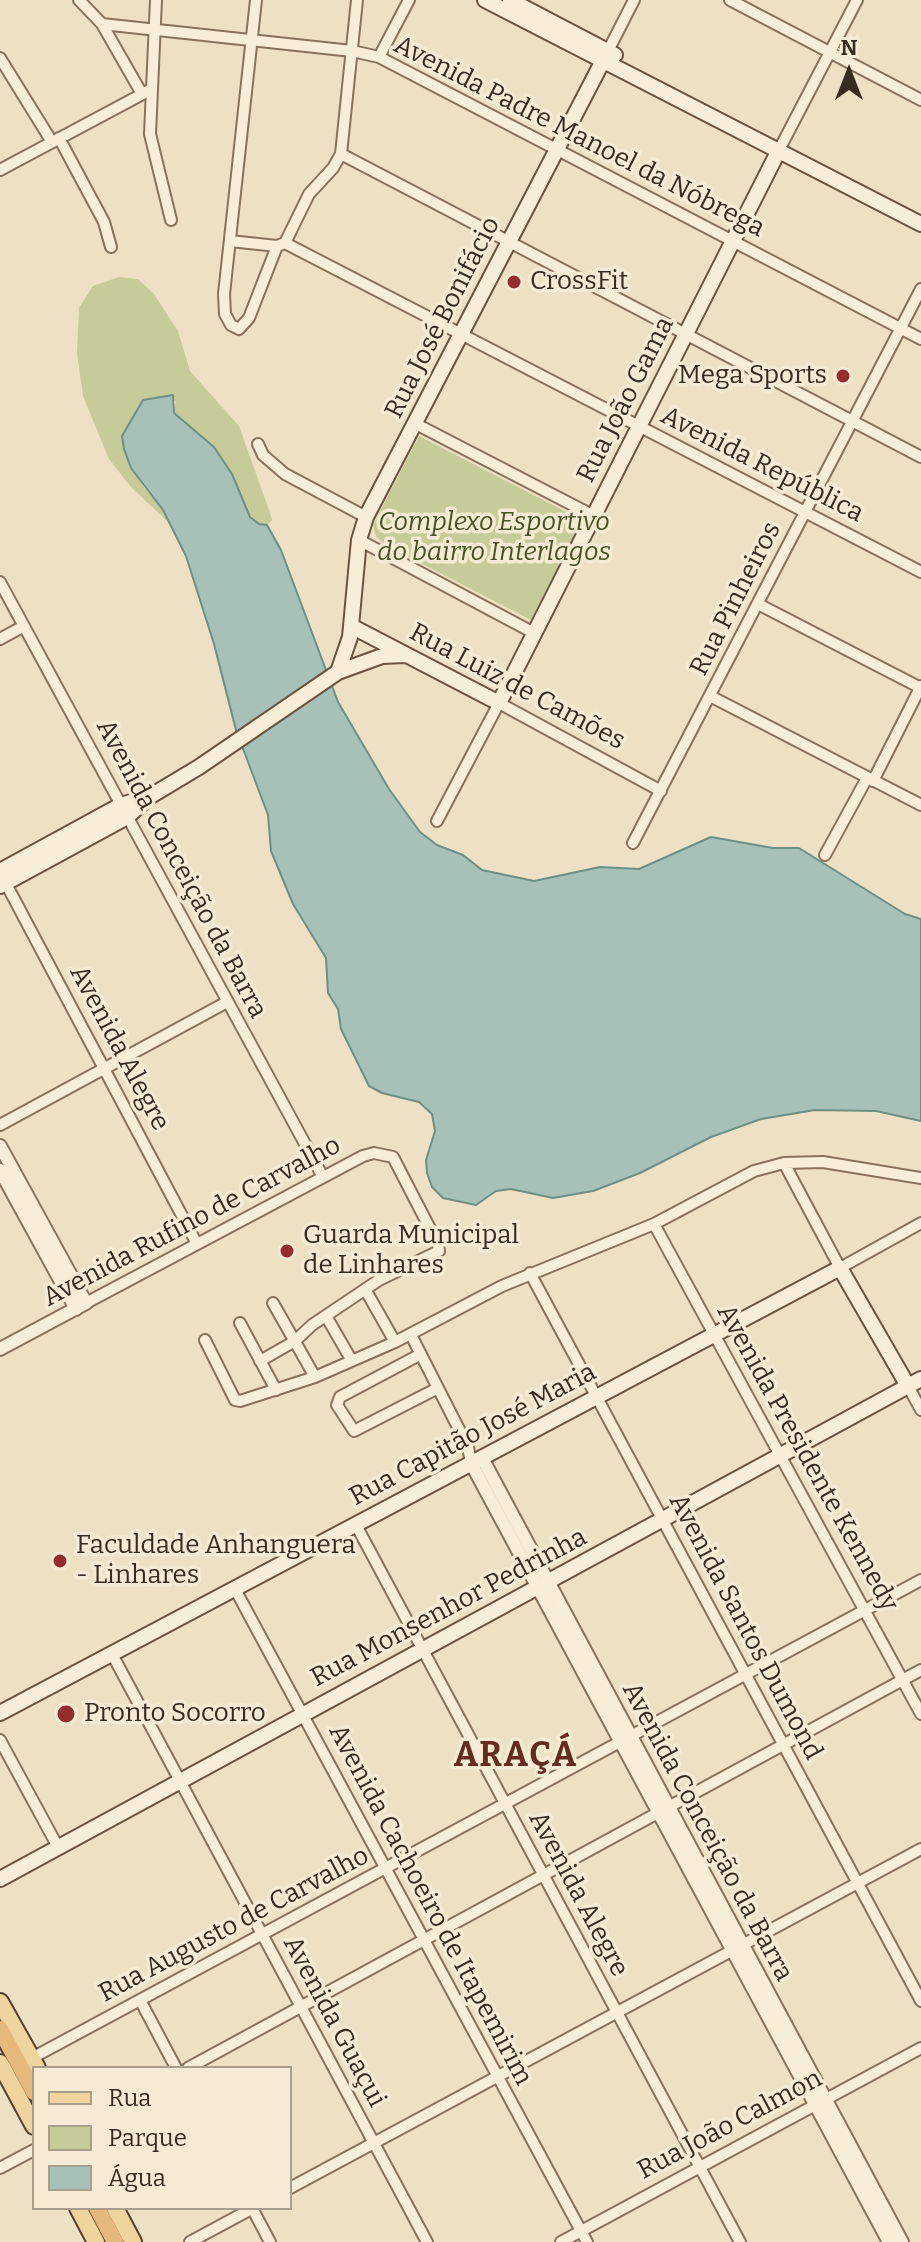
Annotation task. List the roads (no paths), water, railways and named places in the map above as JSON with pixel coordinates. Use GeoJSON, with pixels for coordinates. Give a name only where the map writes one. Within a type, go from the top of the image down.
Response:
{"type":"FeatureCollection","features":[{"type":"Feature","properties":{"kind":"highway"},"geometry":{"type":"LineString","coordinates":[[0,2019],[2,2033],[32,2088]]}},
{"type":"Feature","properties":{"kind":"highway"},"geometry":{"type":"LineString","coordinates":[[98,2210],[115,2242]]}},
{"type":"Feature","properties":{"kind":"main road"},"geometry":{"type":"LineString","coordinates":[[485,0],[605,55],[921,214]]}},
{"type":"Feature","properties":{"kind":"main road"},"geometry":{"type":"LineString","coordinates":[[510,0],[605,55]]}},
{"type":"Feature","properties":{"kind":"main road","name":"Rua José Bonifácio"},"geometry":{"type":"LineString","coordinates":[[336,674],[351,626],[359,540],[366,517],[605,55]]}},
{"type":"Feature","properties":{"kind":"main road"},"geometry":{"type":"LineString","coordinates":[[781,146],[921,224]]}},
{"type":"Feature","properties":{"kind":"main road","name":"Rua João Gama"},"geometry":{"type":"LineString","coordinates":[[499,703],[781,146]]}},
{"type":"Feature","properties":{"kind":"main road","name":"Rua Luiz de Camões"},"geometry":{"type":"LineString","coordinates":[[351,626],[499,703]]}},
{"type":"Feature","properties":{"kind":"main road"},"geometry":{"type":"LineString","coordinates":[[1,878],[199,767],[336,674],[382,656],[407,655]]}},
{"type":"Feature","properties":{"kind":"main road"},"geometry":{"type":"LineString","coordinates":[[840,1268],[915,1383]]}},
{"type":"Feature","properties":{"kind":"main road","name":"Rua Capitão José Maria"},"geometry":{"type":"LineString","coordinates":[[0,1713],[840,1268]]}},
{"type":"Feature","properties":{"kind":"main road","name":"Rua Monsenhor Pedrinha"},"geometry":{"type":"LineString","coordinates":[[0,1879],[915,1383]]}},
{"type":"Feature","properties":{"kind":"main road"},"geometry":{"type":"LineString","coordinates":[[0,2002],[35,2063]]}},
{"type":"Feature","properties":{"kind":"main road"},"geometry":{"type":"LineString","coordinates":[[2,2070],[32,2122]]}},
{"type":"Feature","properties":{"kind":"main road"},"geometry":{"type":"LineString","coordinates":[[79,2210],[96,2242]]}},
{"type":"Feature","properties":{"kind":"main road"},"geometry":{"type":"LineString","coordinates":[[116,2210],[133,2242]]}},
{"type":"Feature","properties":{"kind":"street"},"geometry":{"type":"LineString","coordinates":[[79,0],[102,24],[146,92]]}},
{"type":"Feature","properties":{"kind":"street"},"geometry":{"type":"LineString","coordinates":[[156,0],[146,92],[152,153],[171,220]]}},
{"type":"Feature","properties":{"kind":"street"},"geometry":{"type":"LineString","coordinates":[[256,0],[224,294],[225,314],[235,329],[244,327],[281,244],[309,194],[341,154],[357,0]]}},
{"type":"Feature","properties":{"kind":"street"},"geometry":{"type":"LineString","coordinates":[[379,57],[409,0]]}},
{"type":"Feature","properties":{"kind":"street","name":"Rua José Bonifácio"},"geometry":{"type":"LineString","coordinates":[[605,55],[634,0]]}},
{"type":"Feature","properties":{"kind":"street"},"geometry":{"type":"LineString","coordinates":[[730,0],[921,100]]}},
{"type":"Feature","properties":{"kind":"street","name":"Rua João Gama"},"geometry":{"type":"LineString","coordinates":[[781,146],[857,0]]}},
{"type":"Feature","properties":{"kind":"street","name":"Avenida Padre Manoel da Nóbrega"},"geometry":{"type":"LineString","coordinates":[[102,24],[352,51],[379,57],[921,339]]}},
{"type":"Feature","properties":{"kind":"street"},"geometry":{"type":"LineString","coordinates":[[0,58],[56,140],[104,222],[111,247]]}},
{"type":"Feature","properties":{"kind":"street"},"geometry":{"type":"LineString","coordinates":[[0,170],[146,92]]}},
{"type":"Feature","properties":{"kind":"street"},"geometry":{"type":"LineString","coordinates":[[341,154],[921,457]]}},
{"type":"Feature","properties":{"kind":"street","name":"Avenida República"},"geometry":{"type":"LineString","coordinates":[[230,241],[281,244],[462,334],[921,572]]}},
{"type":"Feature","properties":{"kind":"street","name":"Rua Pinheiros"},"geometry":{"type":"LineString","coordinates":[[633,843],[921,289]]}},
{"type":"Feature","properties":{"kind":"street"},"geometry":{"type":"LineString","coordinates":[[416,424],[594,516]]}},
{"type":"Feature","properties":{"kind":"street"},"geometry":{"type":"LineString","coordinates":[[258,444],[263,455],[285,474],[366,517]]}},
{"type":"Feature","properties":{"kind":"street"},"geometry":{"type":"LineString","coordinates":[[359,540],[534,633]]}},
{"type":"Feature","properties":{"kind":"street","name":"Avenida Conceição da Barra"},"geometry":{"type":"LineString","coordinates":[[0,582],[323,1177]]}},
{"type":"Feature","properties":{"kind":"street"},"geometry":{"type":"LineString","coordinates":[[758,604],[921,687],[825,855]]}},
{"type":"Feature","properties":{"kind":"street"},"geometry":{"type":"LineString","coordinates":[[0,639],[24,626]]}},
{"type":"Feature","properties":{"kind":"street"},"geometry":{"type":"LineString","coordinates":[[710,696],[921,805]]}},
{"type":"Feature","properties":{"kind":"street","name":"Rua João Gama"},"geometry":{"type":"LineString","coordinates":[[437,821],[499,703]]}},
{"type":"Feature","properties":{"kind":"street","name":"Rua Luiz de Camões"},"geometry":{"type":"LineString","coordinates":[[499,703],[661,791]]}},
{"type":"Feature","properties":{"kind":"street","name":"Avenida Alegre"},"geometry":{"type":"LineString","coordinates":[[1,878],[197,1244]]}},
{"type":"Feature","properties":{"kind":"street"},"geometry":{"type":"LineString","coordinates":[[0,1125],[227,1002]]}},
{"type":"Feature","properties":{"kind":"street"},"geometry":{"type":"LineString","coordinates":[[0,1146],[81,1306]]}},
{"type":"Feature","properties":{"kind":"street","name":"Avenida Rufino de Carvalho"},"geometry":{"type":"LineString","coordinates":[[0,1349],[363,1156],[384,1154],[400,1163],[439,1248],[436,1254],[365,1289]]}},
{"type":"Feature","properties":{"kind":"street"},"geometry":{"type":"LineString","coordinates":[[205,1340],[238,1401],[315,1377],[352,1361],[411,1335],[530,1273],[654,1224],[726,1183],[784,1163],[861,1165],[921,1178]]}},
{"type":"Feature","properties":{"kind":"street"},"geometry":{"type":"LineString","coordinates":[[784,1163],[840,1268],[921,1223]]}},
{"type":"Feature","properties":{"kind":"street"},"geometry":{"type":"LineString","coordinates":[[0,1170],[81,1306]]}},
{"type":"Feature","properties":{"kind":"street","name":"Avenida Presidente Kennedy"},"geometry":{"type":"LineString","coordinates":[[654,1224],[921,1714]]}},
{"type":"Feature","properties":{"kind":"street","name":"Avenida Santos Dumond"},"geometry":{"type":"LineString","coordinates":[[530,1273],[921,2001]]}},
{"type":"Feature","properties":{"kind":"street"},"geometry":{"type":"LineString","coordinates":[[260,1361],[295,1341],[365,1289],[395,1342]]}},
{"type":"Feature","properties":{"kind":"street"},"geometry":{"type":"LineString","coordinates":[[273,1303],[315,1377]]}},
{"type":"Feature","properties":{"kind":"street"},"geometry":{"type":"LineString","coordinates":[[326,1316],[352,1361]]}},
{"type":"Feature","properties":{"kind":"street"},"geometry":{"type":"LineString","coordinates":[[240,1323],[276,1390]]}},
{"type":"Feature","properties":{"kind":"street","name":"Avenida Conceição da Barra"},"geometry":{"type":"LineString","coordinates":[[411,1335],[468,1447],[820,2102],[889,2242]]}},
{"type":"Feature","properties":{"kind":"street"},"geometry":{"type":"LineString","coordinates":[[421,1354],[338,1399],[337,1405],[350,1429],[357,1430],[438,1388]]}},
{"type":"Feature","properties":{"kind":"street"},"geometry":{"type":"LineString","coordinates":[[915,1383],[921,1410]]}},
{"type":"Feature","properties":{"kind":"street","name":"Avenida Alegre"},"geometry":{"type":"LineString","coordinates":[[356,1525],[740,2242]]}},
{"type":"Feature","properties":{"kind":"street","name":"Rua Augusto de Carvalho"},"geometry":{"type":"LineString","coordinates":[[35,2063],[140,2000],[921,1580]]}},
{"type":"Feature","properties":{"kind":"street","name":"Avenida Cachoeiro de Itapemirim"},"geometry":{"type":"LineString","coordinates":[[235,1589],[587,2242]]}},
{"type":"Feature","properties":{"kind":"street","name":"Avenida Guaçui"},"geometry":{"type":"LineString","coordinates":[[112,1654],[427,2242]]}},
{"type":"Feature","properties":{"kind":"street"},"geometry":{"type":"LineString","coordinates":[[192,2066],[921,1670]]}},
{"type":"Feature","properties":{"kind":"street"},"geometry":{"type":"LineString","coordinates":[[0,1740],[58,1847]]}},
{"type":"Feature","properties":{"kind":"street"},"geometry":{"type":"LineString","coordinates":[[292,2187],[921,1849]]}},
{"type":"Feature","properties":{"kind":"street"},"geometry":{"type":"LineString","coordinates":[[140,2000],[175,2066]]}},
{"type":"Feature","properties":{"kind":"street","name":"Rua João Calmon"},"geometry":{"type":"LineString","coordinates":[[561,2242],[921,2048]]}},
{"type":"Feature","properties":{"kind":"street","name":"Avenida Conceição da Barra"},"geometry":{"type":"LineString","coordinates":[[820,2102],[902,2242]]}},
{"type":"Feature","properties":{"kind":"street"},"geometry":{"type":"LineString","coordinates":[[0,2168],[32,2151]]}},
{"type":"Feature","properties":{"kind":"street"},"geometry":{"type":"LineString","coordinates":[[190,2242],[249,2210]]}},
{"type":"Feature","properties":{"kind":"street"},"geometry":{"type":"LineString","coordinates":[[254,2210],[270,2242]]}},
{"type":"Feature","properties":{"kind":"water"},"geometry":{"type":"Polygon","coordinates":[[[173,395],[174,413],[214,447],[232,474],[250,517],[259,524],[267,525],[281,550],[338,702],[389,789],[420,832],[437,845],[463,855],[482,870],[534,881],[600,867],[639,869],[711,837],[773,848],[799,848],[905,914],[921,919],[921,1121],[876,1111],[815,1110],[761,1119],[711,1137],[640,1173],[593,1191],[553,1198],[511,1189],[496,1191],[476,1205],[443,1198],[432,1187],[427,1173],[426,1160],[435,1131],[432,1114],[419,1102],[382,1093],[369,1086],[341,1029],[338,1009],[328,993],[326,958],[293,904],[271,851],[268,815],[236,730],[214,644],[186,556],[163,510],[131,468],[124,449],[122,436],[143,400],[173,395]]]}},
{"type":"Feature","properties":{"kind":"place","name":"CrossFit"},"geometry":{"type":"Point","coordinates":[514,282]}},
{"type":"Feature","properties":{"kind":"place","name":"Mega Sports"},"geometry":{"type":"Point","coordinates":[843,376]}},
{"type":"Feature","properties":{"kind":"place","name":"Guarda Municipal de Linhares"},"geometry":{"type":"Point","coordinates":[287,1251]}},
{"type":"Feature","properties":{"kind":"place","name":"Faculdade Anhanguera - Linhares"},"geometry":{"type":"Point","coordinates":[60,1561]}},
{"type":"Feature","properties":{"kind":"place","name":"Pronto Socorro"},"geometry":{"type":"Point","coordinates":[66,1714]}},
{"type":"Feature","properties":{"kind":"district","name":"ARAÇÁ"},"geometry":{"type":"Point","coordinates":[516,1757]}},
{"type":"Feature","properties":{"kind":"park label","name":"Complexo Esportivo do bairro Interlagos"},"geometry":{"type":"Point","coordinates":[494,538]}}]}
